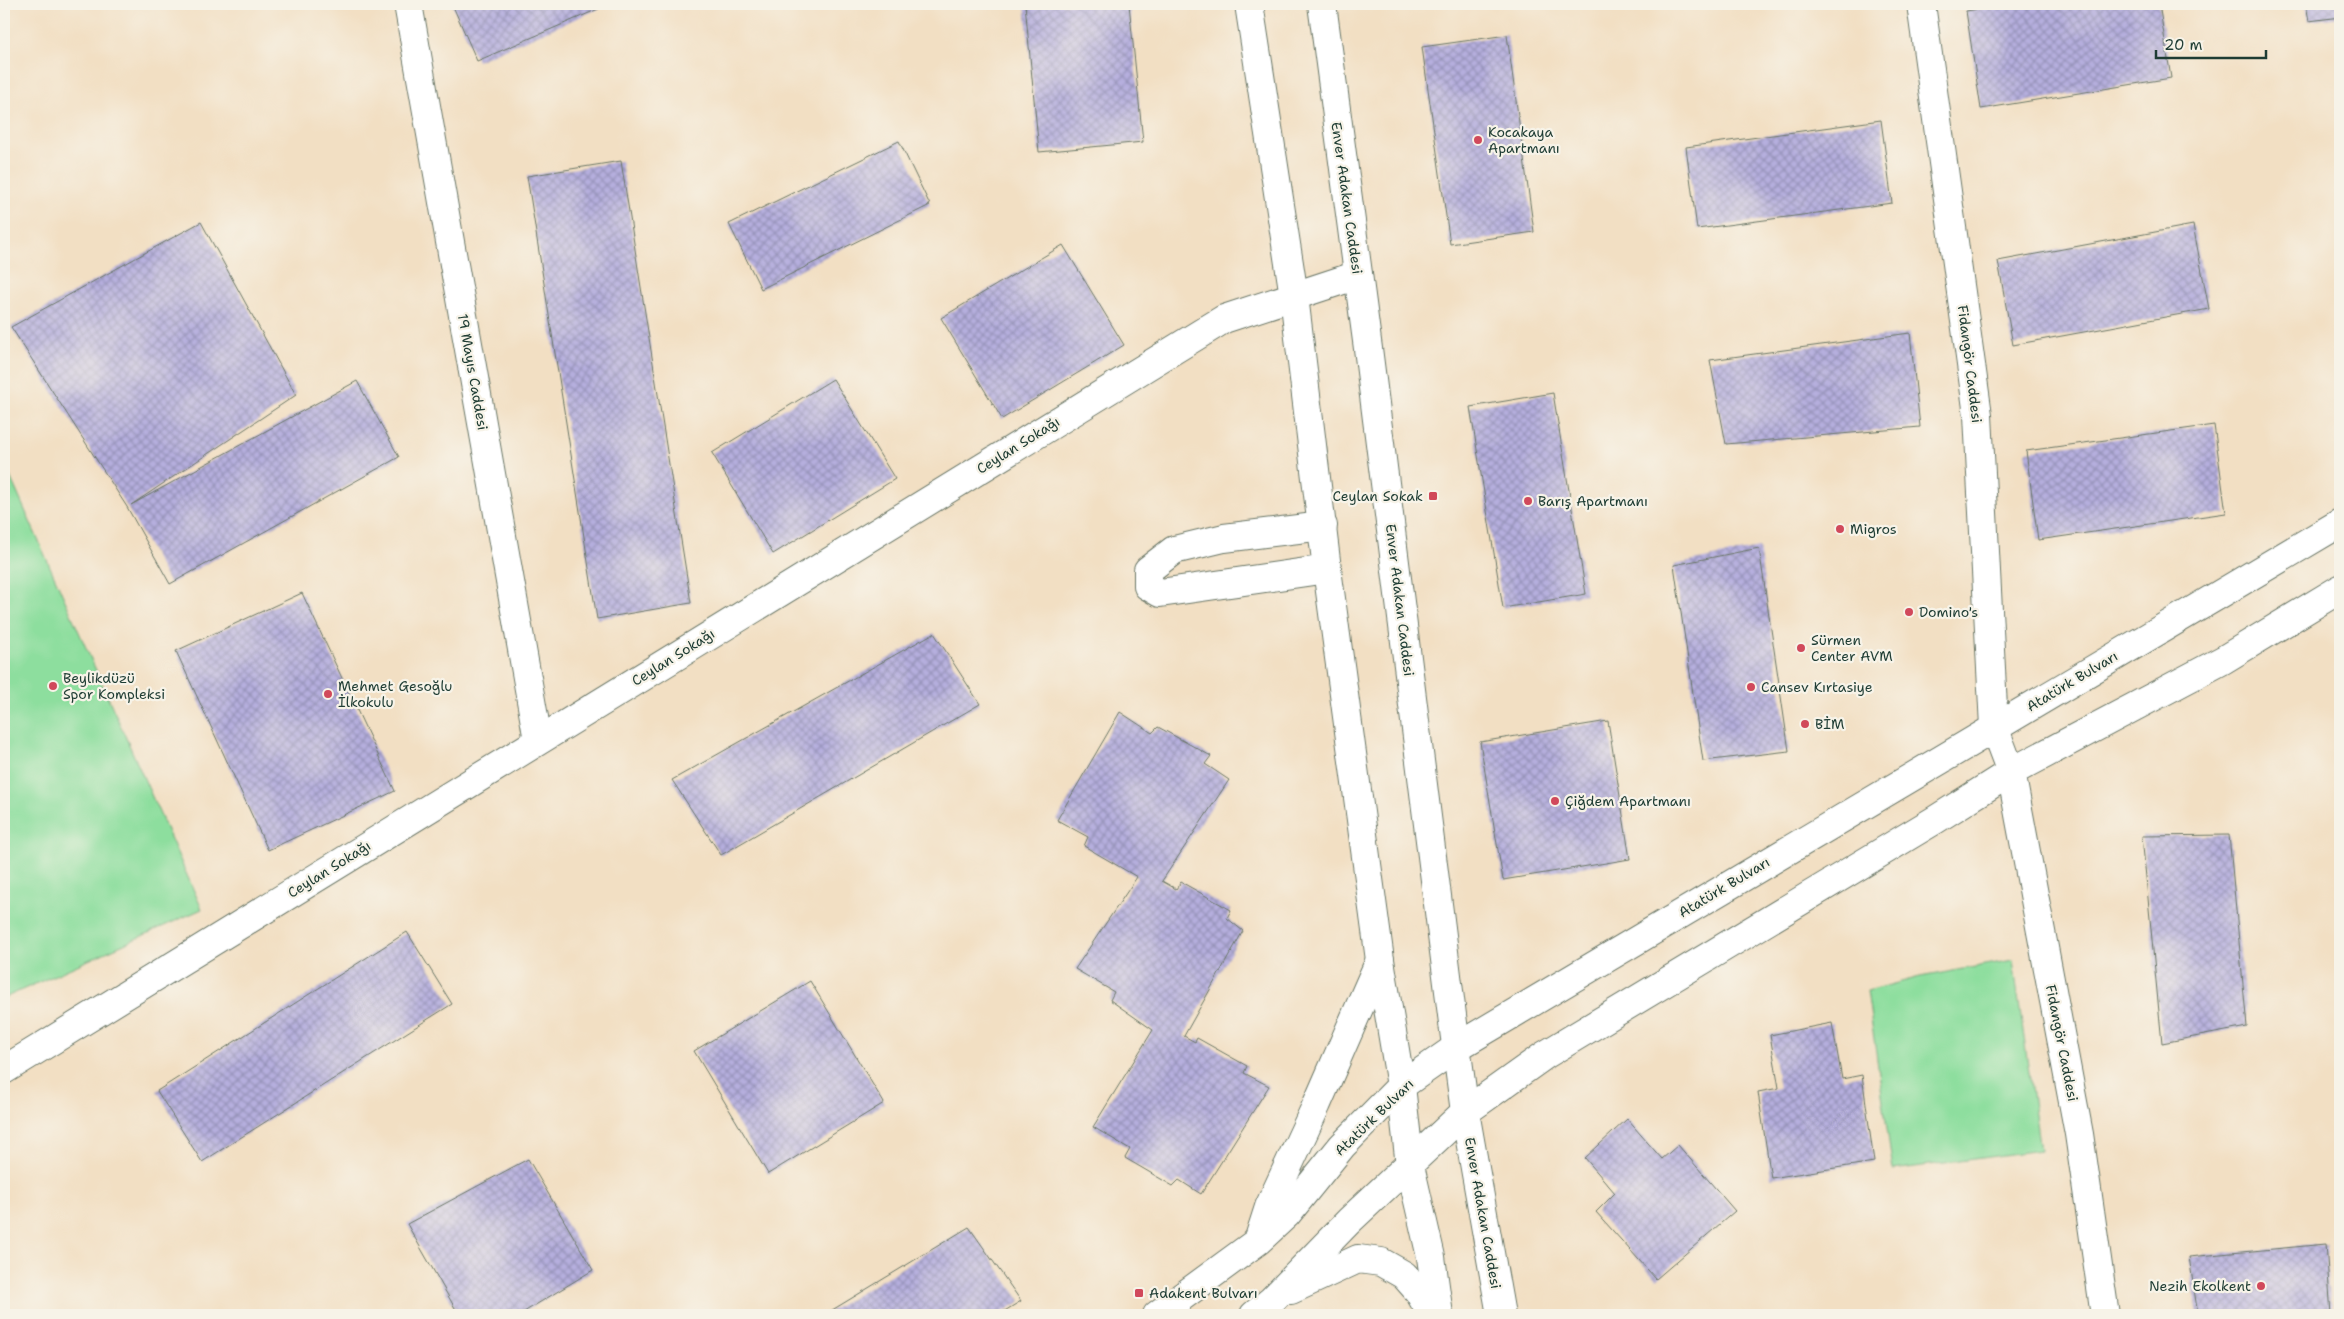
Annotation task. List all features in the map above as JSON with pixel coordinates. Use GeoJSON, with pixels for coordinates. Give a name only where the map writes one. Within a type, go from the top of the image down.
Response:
{"type":"FeatureCollection","features":[{"type":"Feature","properties":{"kind":"main road","name":"19 Mayıs Caddesi"},"geometry":{"type":"LineString","coordinates":[[408,4],[538,740]]}},
{"type":"Feature","properties":{"kind":"main road"},"geometry":{"type":"LineString","coordinates":[[1249,4],[1294,296],[1327,569],[1380,960],[1401,1086],[1410,1166],[1431,1257],[1439,1315]]}},
{"type":"Feature","properties":{"kind":"main road","name":"Enver Adakan Caddesi"},"geometry":{"type":"LineString","coordinates":[[1322,4],[1457,1047],[1466,1112],[1501,1315]]}},
{"type":"Feature","properties":{"kind":"main road","name":"Fidangör Caddesi"},"geometry":{"type":"LineString","coordinates":[[1920,4],[1978,415],[1994,727],[2011,772],[2080,1134],[2104,1315]]}},
{"type":"Feature","properties":{"kind":"main road","name":"Ceylan Sokağı"},"geometry":{"type":"LineString","coordinates":[[4,1070],[1224,319],[1358,275]]}},
{"type":"Feature","properties":{"kind":"main road","name":"Atatürk Bulvarı"},"geometry":{"type":"LineString","coordinates":[[1157,1315],[1258,1241],[1287,1214],[1342,1146],[1401,1086],[1457,1047],[2340,523]]}},
{"type":"Feature","properties":{"kind":"main road"},"geometry":{"type":"LineString","coordinates":[[1323,526],[1224,538],[1174,550],[1148,570],[1148,586],[1160,592],[1327,569]]}},
{"type":"Feature","properties":{"kind":"main road"},"geometry":{"type":"LineString","coordinates":[[1263,1308],[1349,1221],[1466,1112],[1545,1055],[1935,820],[2011,772],[2223,660],[2340,589]]}},
{"type":"Feature","properties":{"kind":"main road"},"geometry":{"type":"LineString","coordinates":[[1258,1241],[1269,1207],[1317,1104],[1380,960]]}},
{"type":"Feature","properties":{"kind":"main road"},"geometry":{"type":"LineString","coordinates":[[1263,1308],[1358,1258],[1381,1262],[1404,1276],[1419,1292],[1432,1315]]}},
{"type":"Feature","properties":{"kind":"green space","name":"Beylikdüzü Spor Kompleksi"},"geometry":{"type":"Polygon","coordinates":[[[4,463],[202,909],[4,998],[4,463]]]}},
{"type":"Feature","properties":{"kind":"green space"},"geometry":{"type":"Polygon","coordinates":[[[2013,960],[2040,1150],[1893,1170],[1867,991],[1920,977],[2013,960]]]}},
{"type":"Feature","properties":{"kind":"building"},"geometry":{"type":"Polygon","coordinates":[[[452,4],[610,4],[477,61],[452,4]]]}},
{"type":"Feature","properties":{"kind":"building"},"geometry":{"type":"Polygon","coordinates":[[[1025,4],[1129,4],[1143,142],[1039,152],[1025,4]]]}},
{"type":"Feature","properties":{"kind":"building"},"geometry":{"type":"Polygon","coordinates":[[[2010,4],[2159,4],[2171,78],[1981,109],[1966,11],[2010,4]]]}},
{"type":"Feature","properties":{"kind":"building"},"geometry":{"type":"Polygon","coordinates":[[[2306,4],[2340,4],[2340,17],[2309,21],[2306,4]]]}},
{"type":"Feature","properties":{"kind":"building","name":"Kocakaya Apartmanı"},"geometry":{"type":"Polygon","coordinates":[[[1507,35],[1534,232],[1450,244],[1422,47],[1507,35]]]}},
{"type":"Feature","properties":{"kind":"building"},"geometry":{"type":"Polygon","coordinates":[[[1881,120],[1892,203],[1697,229],[1686,147],[1881,120]]]}},
{"type":"Feature","properties":{"kind":"building"},"geometry":{"type":"Polygon","coordinates":[[[899,141],[930,205],[761,289],[729,224],[899,141]]]}},
{"type":"Feature","properties":{"kind":"building"},"geometry":{"type":"Polygon","coordinates":[[[621,161],[691,603],[597,619],[527,176],[621,161]]]}},
{"type":"Feature","properties":{"kind":"building"},"geometry":{"type":"Polygon","coordinates":[[[201,222],[296,395],[131,505],[357,381],[399,457],[170,584],[127,507],[11,327],[201,222]]]}},
{"type":"Feature","properties":{"kind":"building"},"geometry":{"type":"Polygon","coordinates":[[[2193,225],[2209,309],[2013,345],[1998,261],[2193,225]]]}},
{"type":"Feature","properties":{"kind":"building"},"geometry":{"type":"Polygon","coordinates":[[[1063,245],[1124,345],[1002,419],[941,318],[1063,245]]]}},
{"type":"Feature","properties":{"kind":"building"},"geometry":{"type":"Polygon","coordinates":[[[1910,333],[1920,427],[1726,444],[1710,360],[1910,333]]]}},
{"type":"Feature","properties":{"kind":"building"},"geometry":{"type":"Polygon","coordinates":[[[833,379],[895,479],[773,554],[712,453],[833,379]]]}},
{"type":"Feature","properties":{"kind":"building","name":"Barış Apartmanı"},"geometry":{"type":"Polygon","coordinates":[[[1553,393],[1586,594],[1503,608],[1470,407],[1553,393]]]}},
{"type":"Feature","properties":{"kind":"building"},"geometry":{"type":"Polygon","coordinates":[[[2214,425],[2226,513],[2038,540],[2026,451],[2214,425]]]}},
{"type":"Feature","properties":{"kind":"building"},"geometry":{"type":"Polygon","coordinates":[[[1759,548],[1789,751],[1703,761],[1674,565],[1759,548]]]}},
{"type":"Feature","properties":{"kind":"building"},"geometry":{"type":"Polygon","coordinates":[[[302,593],[395,791],[268,850],[176,651],[302,593]]]}},
{"type":"Feature","properties":{"kind":"building"},"geometry":{"type":"Polygon","coordinates":[[[934,633],[980,704],[721,855],[672,780],[934,633]]]}},
{"type":"Feature","properties":{"kind":"building"},"geometry":{"type":"Polygon","coordinates":[[[1120,712],[1152,733],[1158,727],[1211,756],[1205,764],[1229,780],[1162,881],[1176,889],[1181,882],[1231,910],[1227,918],[1243,931],[1184,1036],[1195,1042],[1197,1038],[1247,1066],[1244,1073],[1269,1086],[1201,1194],[1179,1180],[1173,1186],[1125,1158],[1130,1149],[1093,1127],[1153,1030],[1110,1000],[1114,992],[1075,969],[1137,877],[1084,846],[1088,837],[1057,820],[1120,712]]]}},
{"type":"Feature","properties":{"kind":"building","name":"Çiğdem Apartmanı"},"geometry":{"type":"Polygon","coordinates":[[[1608,721],[1630,859],[1503,880],[1480,742],[1608,721]]]}},
{"type":"Feature","properties":{"kind":"building"},"geometry":{"type":"Polygon","coordinates":[[[2229,835],[2247,1027],[2162,1043],[2142,836],[2229,835]]]}},
{"type":"Feature","properties":{"kind":"building"},"geometry":{"type":"Polygon","coordinates":[[[407,932],[452,1004],[202,1162],[157,1091],[407,932]]]}},
{"type":"Feature","properties":{"kind":"building"},"geometry":{"type":"Polygon","coordinates":[[[810,981],[884,1103],[768,1174],[694,1051],[810,981]]]}},
{"type":"Feature","properties":{"kind":"building"},"geometry":{"type":"Polygon","coordinates":[[[1832,1023],[1842,1079],[1862,1075],[1874,1162],[1771,1178],[1758,1092],[1779,1088],[1770,1035],[1832,1023]]]}},
{"type":"Feature","properties":{"kind":"building"},"geometry":{"type":"Polygon","coordinates":[[[1627,1119],[1662,1159],[1678,1145],[1735,1211],[1656,1279],[1596,1212],[1615,1193],[1585,1158],[1627,1119]]]}},
{"type":"Feature","properties":{"kind":"building"},"geometry":{"type":"Polygon","coordinates":[[[528,1159],[593,1270],[519,1315],[459,1315],[407,1224],[528,1159]]]}},
{"type":"Feature","properties":{"kind":"building"},"geometry":{"type":"Polygon","coordinates":[[[969,1227],[1021,1301],[998,1315],[824,1315],[969,1227]]]}},
{"type":"Feature","properties":{"kind":"building","name":"Nezih Ekolkent"},"geometry":{"type":"Polygon","coordinates":[[[2326,1244],[2331,1315],[2198,1315],[2189,1257],[2326,1244]]]}},
{"type":"Feature","properties":{"kind":"place","name":"Kocakaya Apartmanı"},"geometry":{"type":"Point","coordinates":[1478,140]}},
{"type":"Feature","properties":{"kind":"place","name":"Ceylan Sokak"},"geometry":{"type":"Point","coordinates":[1433,496]}},
{"type":"Feature","properties":{"kind":"place","name":"Barış Apartmanı"},"geometry":{"type":"Point","coordinates":[1528,501]}},
{"type":"Feature","properties":{"kind":"place","name":"Migros"},"geometry":{"type":"Point","coordinates":[1840,529]}},
{"type":"Feature","properties":{"kind":"place","name":"Domino's"},"geometry":{"type":"Point","coordinates":[1909,612]}},
{"type":"Feature","properties":{"kind":"place","name":"Sürmen Center AVM"},"geometry":{"type":"Point","coordinates":[1801,648]}},
{"type":"Feature","properties":{"kind":"place","name":"Beylikdüzü Spor Kompleksi"},"geometry":{"type":"Point","coordinates":[53,686]}},
{"type":"Feature","properties":{"kind":"place","name":"Cansev Kırtasiye"},"geometry":{"type":"Point","coordinates":[1751,687]}},
{"type":"Feature","properties":{"kind":"place","name":"Mehmet Gesoğlu İlkokulu"},"geometry":{"type":"Point","coordinates":[328,694]}},
{"type":"Feature","properties":{"kind":"place","name":"BİM"},"geometry":{"type":"Point","coordinates":[1805,724]}},
{"type":"Feature","properties":{"kind":"place","name":"Çiğdem Apartmanı"},"geometry":{"type":"Point","coordinates":[1555,801]}},
{"type":"Feature","properties":{"kind":"place","name":"Nezih Ekolkent"},"geometry":{"type":"Point","coordinates":[2261,1286]}},
{"type":"Feature","properties":{"kind":"place","name":"Adakent Bulvarı"},"geometry":{"type":"Point","coordinates":[1139,1293]}}]}
